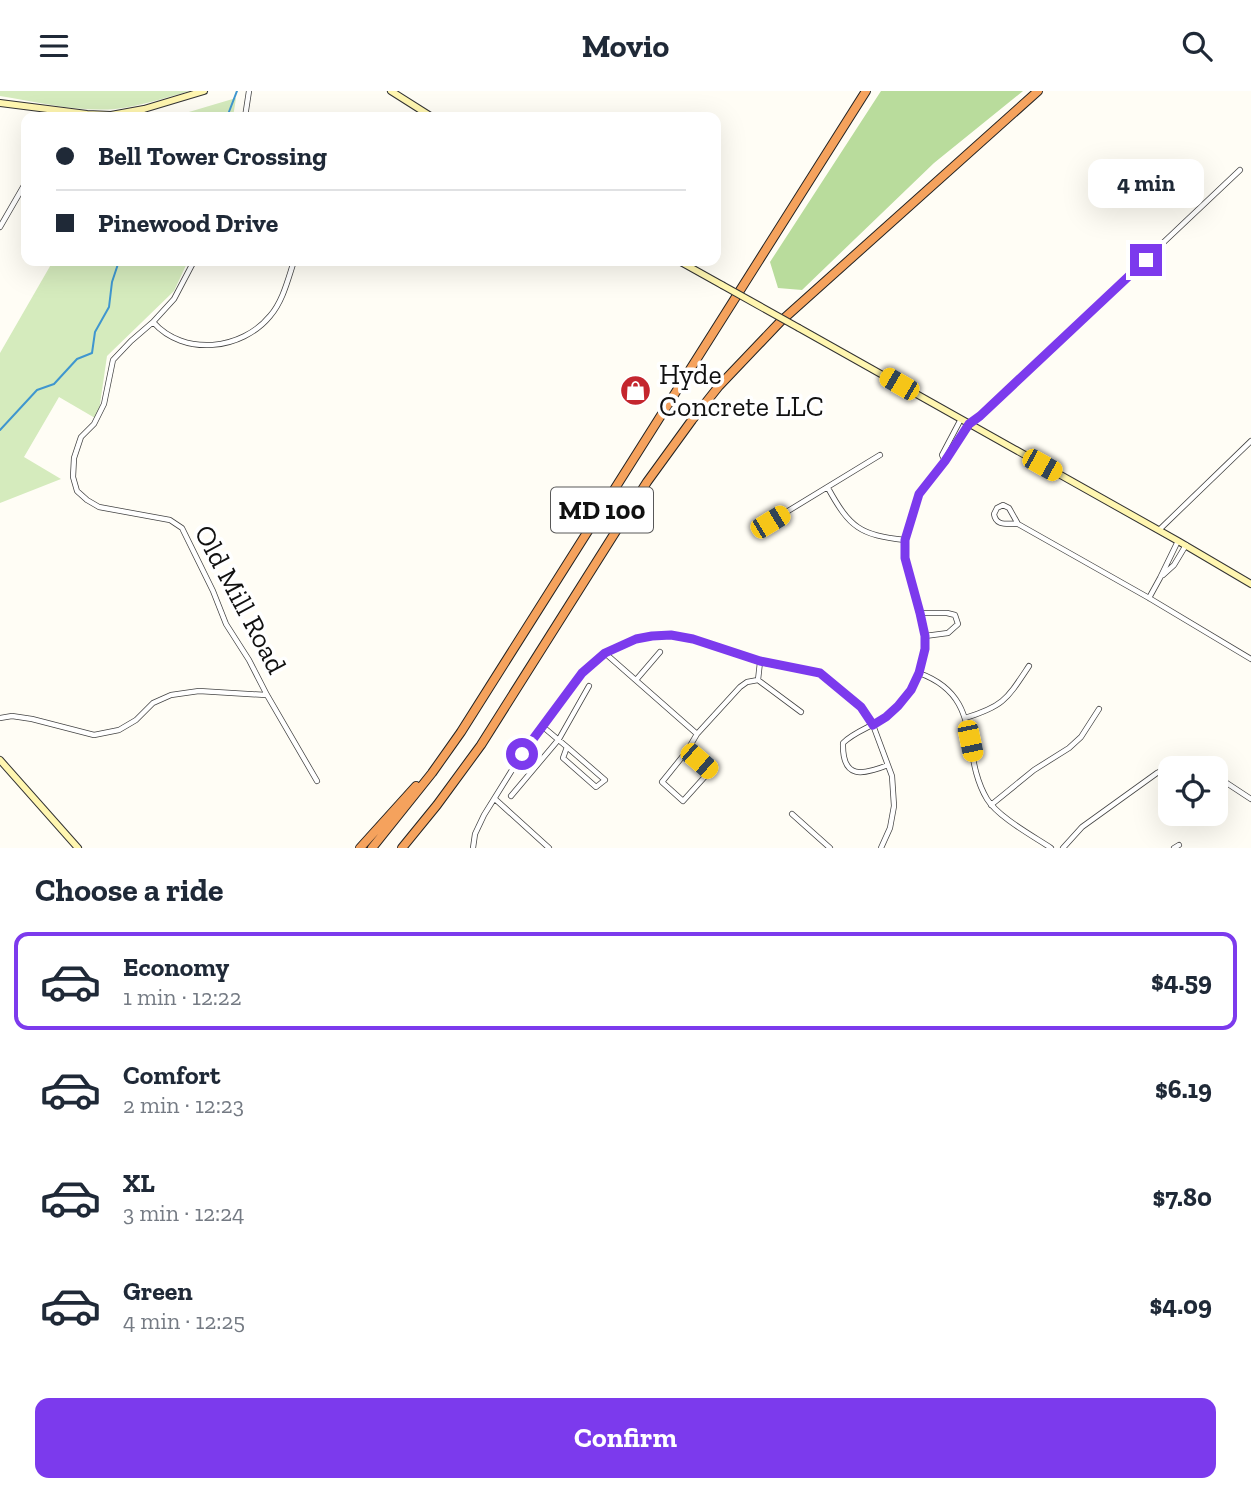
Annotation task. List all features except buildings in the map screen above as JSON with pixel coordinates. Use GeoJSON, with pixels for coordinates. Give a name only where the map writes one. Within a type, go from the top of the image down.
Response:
{"type":"FeatureCollection","features":[{"type":"Feature","properties":{"kind":"highway","name":"MD 100"},"geometry":{"type":"LineString","coordinates":[[372,848],[432,773],[490,687],[866,91]]}},
{"type":"Feature","properties":{"kind":"highway","name":"MD 100"},"geometry":{"type":"LineString","coordinates":[[402,848],[437,805],[495,723],[647,482],[719,386],[780,322],[1038,91]]}},
{"type":"Feature","properties":{"kind":"highway"},"geometry":{"type":"LineString","coordinates":[[360,848],[416,786],[432,773]]}},
{"type":"Feature","properties":{"kind":"highway"},"geometry":{"type":"LineString","coordinates":[[407,848],[437,805]]}},
{"type":"Feature","properties":{"kind":"main road"},"geometry":{"type":"LineString","coordinates":[[129,112],[204,91]]}},
{"type":"Feature","properties":{"kind":"main road"},"geometry":{"type":"LineString","coordinates":[[391,91],[424,112]]}},
{"type":"Feature","properties":{"kind":"main road"},"geometry":{"type":"LineString","coordinates":[[0,103],[52,112]]}},
{"type":"Feature","properties":{"kind":"main road"},"geometry":{"type":"LineString","coordinates":[[687,266],[1251,584]]}},
{"type":"Feature","properties":{"kind":"main road"},"geometry":{"type":"LineString","coordinates":[[0,760],[78,848]]}},
{"type":"Feature","properties":{"kind":"street"},"geometry":{"type":"LineString","coordinates":[[246,112],[249,91]]}},
{"type":"Feature","properties":{"kind":"street"},"geometry":{"type":"LineString","coordinates":[[888,765],[867,773],[855,773],[844,759],[843,743],[886,717],[898,706],[911,690],[919,673],[925,636],[905,558],[905,540],[919,494],[969,424],[1240,170]]}},
{"type":"Feature","properties":{"kind":"street"},"geometry":{"type":"LineString","coordinates":[[0,227],[21,191]]}},
{"type":"Feature","properties":{"kind":"street","name":"Old Mill Road"},"geometry":{"type":"LineString","coordinates":[[191,266],[174,299],[113,361],[104,404],[94,424],[81,437],[74,458],[73,477],[77,491],[87,501],[99,507],[170,520],[182,528],[226,624],[317,781]]}},
{"type":"Feature","properties":{"kind":"street"},"geometry":{"type":"LineString","coordinates":[[153,323],[164,332],[191,344],[223,344],[243,338],[263,324],[275,310],[292,266]]}},
{"type":"Feature","properties":{"kind":"street"},"geometry":{"type":"LineString","coordinates":[[945,461],[942,454],[961,419]]}},
{"type":"Feature","properties":{"kind":"street"},"geometry":{"type":"LineString","coordinates":[[1159,530],[1251,441]]}},
{"type":"Feature","properties":{"kind":"street"},"geometry":{"type":"LineString","coordinates":[[770,522],[880,455]]}},
{"type":"Feature","properties":{"kind":"street"},"geometry":{"type":"LineString","coordinates":[[828,488],[840,510],[868,534],[905,540]]}},
{"type":"Feature","properties":{"kind":"street"},"geometry":{"type":"LineString","coordinates":[[1018,524],[1009,508],[1003,505],[997,508],[994,514],[998,522],[1018,524],[1251,659]]}},
{"type":"Feature","properties":{"kind":"street"},"geometry":{"type":"LineString","coordinates":[[1149,598],[1178,541]]}},
{"type":"Feature","properties":{"kind":"street"},"geometry":{"type":"LineString","coordinates":[[1160,578],[1174,565],[1185,545]]}},
{"type":"Feature","properties":{"kind":"street"},"geometry":{"type":"LineString","coordinates":[[920,613],[955,615],[958,624],[948,633],[925,636]]}},
{"type":"Feature","properties":{"kind":"street"},"geometry":{"type":"LineString","coordinates":[[473,848],[475,834],[484,815],[522,754],[582,673],[605,653],[636,639],[671,635],[693,639],[760,661],[820,673],[861,707],[873,725],[892,776],[894,806],[890,828],[881,848]]}},
{"type":"Feature","properties":{"kind":"street"},"geometry":{"type":"LineString","coordinates":[[636,680],[660,652]]}},
{"type":"Feature","properties":{"kind":"street"},"geometry":{"type":"LineString","coordinates":[[605,653],[697,734]]}},
{"type":"Feature","properties":{"kind":"street"},"geometry":{"type":"LineString","coordinates":[[758,680],[760,661]]}},
{"type":"Feature","properties":{"kind":"street"},"geometry":{"type":"LineString","coordinates":[[965,718],[991,709],[1004,701],[1029,666]]}},
{"type":"Feature","properties":{"kind":"street"},"geometry":{"type":"LineString","coordinates":[[919,673],[940,682],[954,695],[965,718],[982,789],[991,805],[1051,848]]}},
{"type":"Feature","properties":{"kind":"street"},"geometry":{"type":"LineString","coordinates":[[758,680],[801,712]]}},
{"type":"Feature","properties":{"kind":"street"},"geometry":{"type":"LineString","coordinates":[[687,751],[710,771],[683,801],[662,782],[697,734],[740,687],[758,680]]}},
{"type":"Feature","properties":{"kind":"street"},"geometry":{"type":"LineString","coordinates":[[511,796],[559,739],[589,686]]}},
{"type":"Feature","properties":{"kind":"street","name":"Old Mill Road"},"geometry":{"type":"LineString","coordinates":[[0,718],[12,716],[32,719],[94,735],[119,730],[136,720],[153,703],[171,695],[199,691],[267,695]]}},
{"type":"Feature","properties":{"kind":"street"},"geometry":{"type":"LineString","coordinates":[[991,805],[1034,770],[1069,748],[1099,709]]}},
{"type":"Feature","properties":{"kind":"street"},"geometry":{"type":"LineString","coordinates":[[542,726],[559,739],[605,780],[596,787],[587,780],[563,758],[567,747]]}},
{"type":"Feature","properties":{"kind":"street"},"geometry":{"type":"LineString","coordinates":[[1063,848],[1082,827],[1158,772]]}},
{"type":"Feature","properties":{"kind":"street"},"geometry":{"type":"LineString","coordinates":[[1228,784],[1251,799]]}},
{"type":"Feature","properties":{"kind":"street"},"geometry":{"type":"LineString","coordinates":[[495,799],[549,848]]}},
{"type":"Feature","properties":{"kind":"street"},"geometry":{"type":"LineString","coordinates":[[792,814],[830,848]]}},
{"type":"Feature","properties":{"kind":"green space"},"geometry":{"type":"Polygon","coordinates":[[[0,91],[190,91],[134,106],[101,110],[0,96],[0,91]]]}},
{"type":"Feature","properties":{"kind":"green space"},"geometry":{"type":"Polygon","coordinates":[[[881,91],[1023,91],[934,163],[802,290],[778,288],[770,262],[881,91]]]}},
{"type":"Feature","properties":{"kind":"green space"},"geometry":{"type":"Polygon","coordinates":[[[236,98],[234,112],[189,112],[236,98]]]}},
{"type":"Feature","properties":{"kind":"green space"},"geometry":{"type":"Polygon","coordinates":[[[50,266],[186,266],[174,291],[107,356],[99,411],[95,418],[59,397],[24,457],[61,479],[0,503],[0,353],[50,266]]]}},
{"type":"Feature","properties":{"kind":"waterway"},"geometry":{"type":"LineString","coordinates":[[229,112],[237,91]]}},
{"type":"Feature","properties":{"kind":"waterway"},"geometry":{"type":"LineString","coordinates":[[0,430],[37,390],[54,384],[77,359],[92,353],[95,332],[109,307],[117,266]]}},
{"type":"Feature","properties":{"kind":"place","name":"Hyde Concrete LLC"},"geometry":{"type":"Point","coordinates":[636,390]}},
{"type":"Feature","properties":{"kind":"route"},"geometry":{"type":"LineString","coordinates":[[522,754],[582,673],[605,653],[636,639],[652,636],[671,635],[693,639],[760,661],[820,673],[861,707],[873,725],[886,717],[911,690],[925,649],[920,613],[905,558],[905,540],[919,494],[969,424],[1146,260]]}}]}
